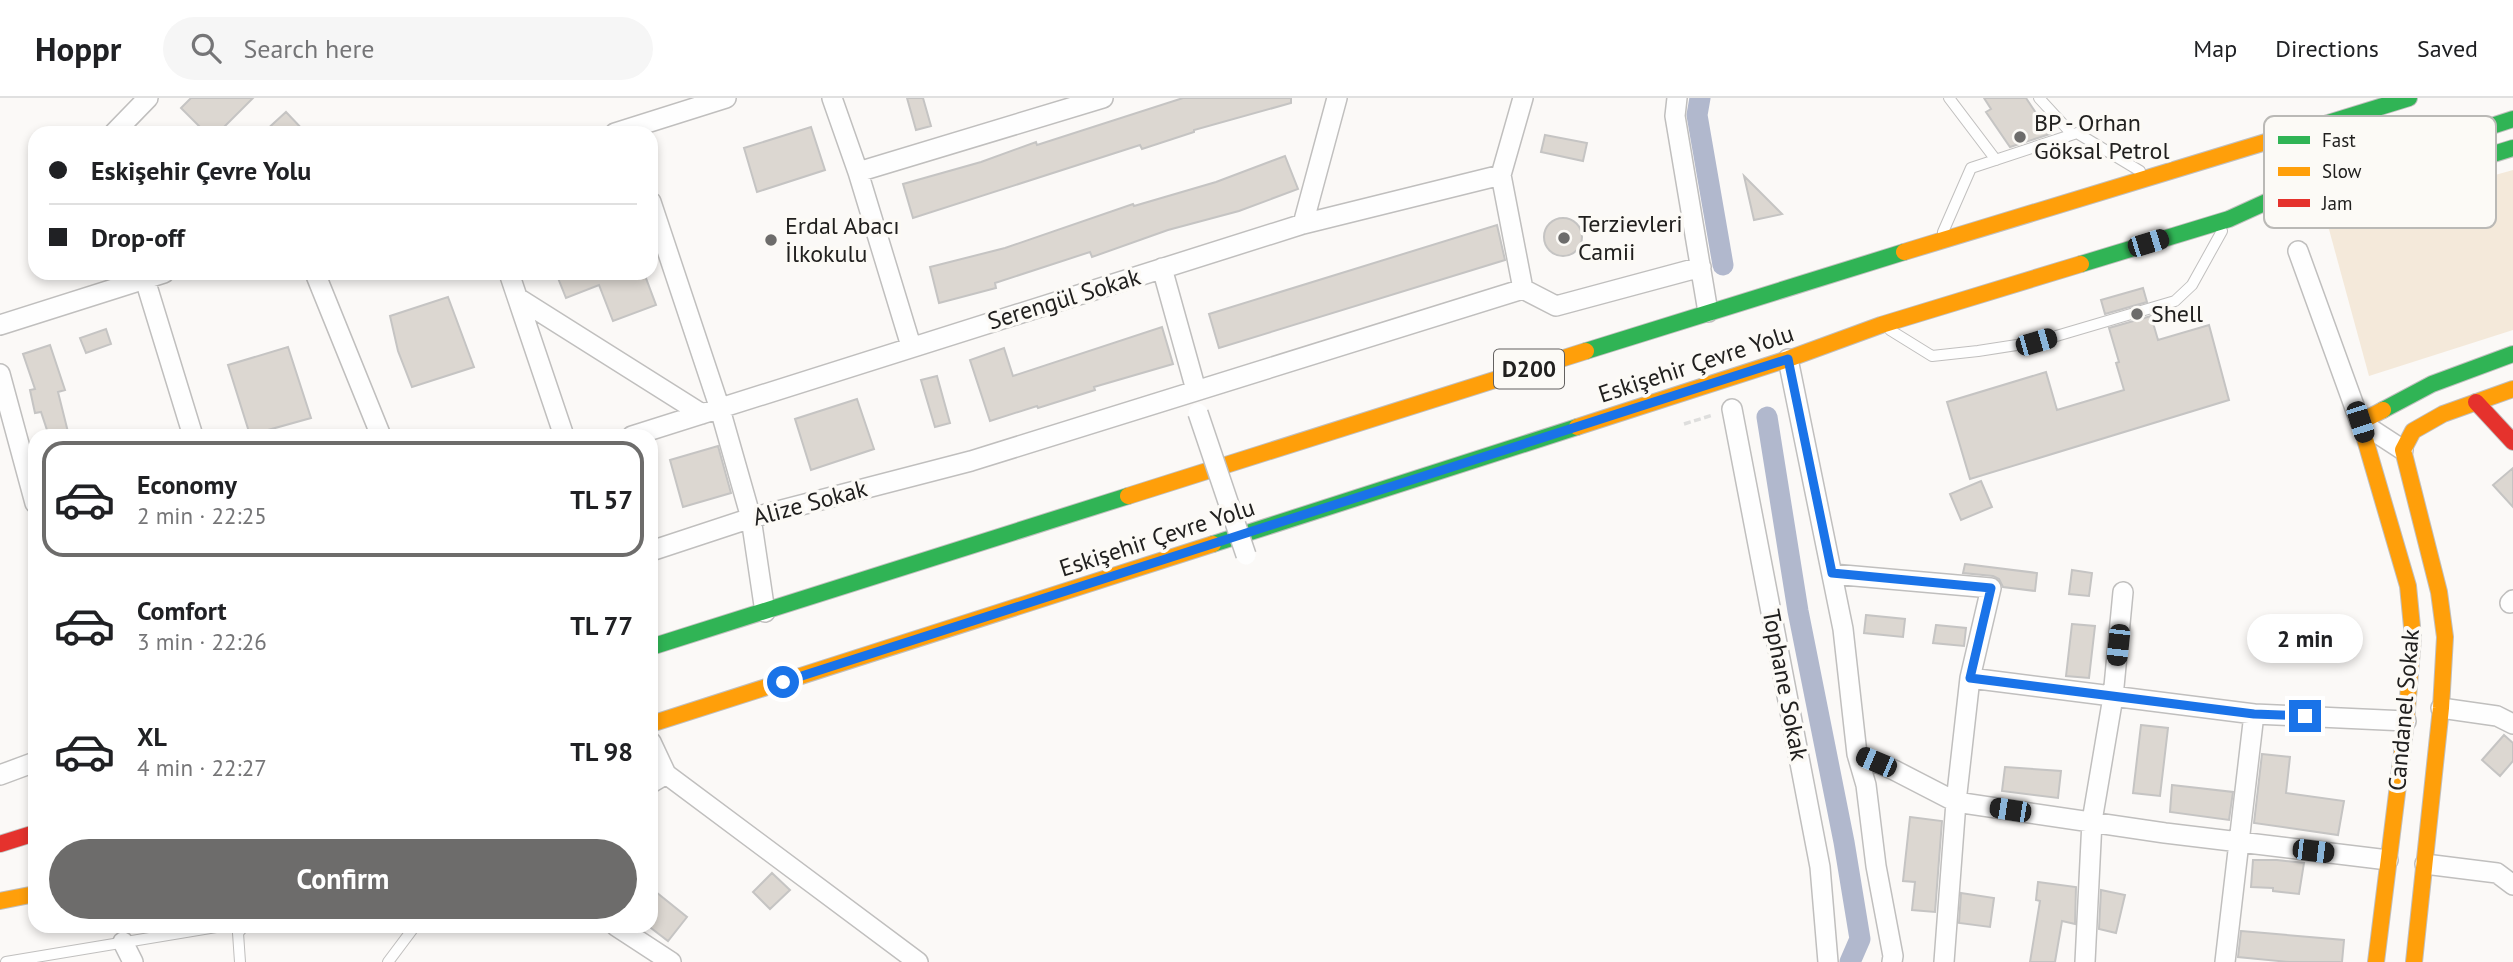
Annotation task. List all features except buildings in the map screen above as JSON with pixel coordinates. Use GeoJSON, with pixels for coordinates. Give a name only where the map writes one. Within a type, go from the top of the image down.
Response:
{"type":"FeatureCollection","features":[{"type":"Feature","properties":{"kind":"main road","name":"Eskişehir Çevre Yolu"},"geometry":{"type":"LineString","coordinates":[[2351,116],[2409,98]]}},
{"type":"Feature","properties":{"kind":"main road"},"geometry":{"type":"LineString","coordinates":[[2299,116],[2303,114]]}},
{"type":"Feature","properties":{"kind":"main road","name":"Eskişehir Çevre Yolu"},"geometry":{"type":"LineString","coordinates":[[2496,125],[2513,119]]}},
{"type":"Feature","properties":{"kind":"main road"},"geometry":{"type":"LineString","coordinates":[[2197,164],[2264,132]]}},
{"type":"Feature","properties":{"kind":"main road","name":"Eskişehir Çevre Yolu"},"geometry":{"type":"LineString","coordinates":[[658,645],[1708,312],[2264,143]]}},
{"type":"Feature","properties":{"kind":"main road"},"geometry":{"type":"LineString","coordinates":[[2496,153],[2513,148]]}},
{"type":"Feature","properties":{"kind":"main road","name":"Eskişehir Çevre Yolu"},"geometry":{"type":"LineString","coordinates":[[658,722],[1788,359],[1881,324],[2229,219],[2264,203]]}},
{"type":"Feature","properties":{"kind":"main road"},"geometry":{"type":"LineString","coordinates":[[2360,422],[2432,384],[2513,354]]}},
{"type":"Feature","properties":{"kind":"main road"},"geometry":{"type":"LineString","coordinates":[[2414,962],[2441,709],[2445,637],[2439,592],[2403,450],[2413,431],[2443,414],[2513,389]]}},
{"type":"Feature","properties":{"kind":"main road"},"geometry":{"type":"LineString","coordinates":[[2476,402],[2513,442]]}},
{"type":"Feature","properties":{"kind":"main road","name":"Candanel Sokak"},"geometry":{"type":"LineString","coordinates":[[2360,422],[2409,586],[2413,638],[2406,721],[2376,962]]}},
{"type":"Feature","properties":{"kind":"main road"},"geometry":{"type":"LineString","coordinates":[[0,844],[28,835]]}},
{"type":"Feature","properties":{"kind":"main road"},"geometry":{"type":"LineString","coordinates":[[0,901],[28,895]]}},
{"type":"Feature","properties":{"kind":"street"},"geometry":{"type":"LineString","coordinates":[[121,126],[148,98]]}},
{"type":"Feature","properties":{"kind":"street"},"geometry":{"type":"LineString","coordinates":[[641,126],[726,98]]}},
{"type":"Feature","properties":{"kind":"street"},"geometry":{"type":"LineString","coordinates":[[832,98],[858,172],[911,346]]}},
{"type":"Feature","properties":{"kind":"street"},"geometry":{"type":"LineString","coordinates":[[858,172],[1103,98]]}},
{"type":"Feature","properties":{"kind":"street"},"geometry":{"type":"LineString","coordinates":[[1303,225],[1337,98]]}},
{"type":"Feature","properties":{"kind":"street"},"geometry":{"type":"LineString","coordinates":[[1523,98],[1501,175],[1523,289],[1556,306],[1701,267]]}},
{"type":"Feature","properties":{"kind":"street"},"geometry":{"type":"LineString","coordinates":[[1677,98],[1675,116],[1708,312]]}},
{"type":"Feature","properties":{"kind":"street","name":"Serengül Sokak"},"geometry":{"type":"LineString","coordinates":[[655,429],[911,346],[1303,225],[1501,175]]}},
{"type":"Feature","properties":{"kind":"street"},"geometry":{"type":"LineString","coordinates":[[658,226],[711,412],[751,518],[765,612]]}},
{"type":"Feature","properties":{"kind":"street","name":"Candanel Sokak"},"geometry":{"type":"LineString","coordinates":[[2298,251],[2360,422]]}},
{"type":"Feature","properties":{"kind":"street"},"geometry":{"type":"LineString","coordinates":[[1162,268],[1196,390]]}},
{"type":"Feature","properties":{"kind":"street"},"geometry":{"type":"LineString","coordinates":[[0,325],[135,280]]}},
{"type":"Feature","properties":{"kind":"street"},"geometry":{"type":"LineString","coordinates":[[151,280],[191,429]]}},
{"type":"Feature","properties":{"kind":"street"},"geometry":{"type":"LineString","coordinates":[[318,280],[378,429]]}},
{"type":"Feature","properties":{"kind":"street"},"geometry":{"type":"LineString","coordinates":[[511,280],[562,429]]}},
{"type":"Feature","properties":{"kind":"street","name":"Alize Sokak"},"geometry":{"type":"LineString","coordinates":[[658,549],[751,518],[971,461],[1523,289]]}},
{"type":"Feature","properties":{"kind":"street"},"geometry":{"type":"LineString","coordinates":[[517,298],[711,412]]}},
{"type":"Feature","properties":{"kind":"street"},"geometry":{"type":"LineString","coordinates":[[1788,359],[1843,629],[1857,754],[1866,785],[1876,866],[1894,956],[1892,962]]}},
{"type":"Feature","properties":{"kind":"street"},"geometry":{"type":"LineString","coordinates":[[0,374],[28,477]]}},
{"type":"Feature","properties":{"kind":"street","name":"Tophane Sokak"},"geometry":{"type":"LineString","coordinates":[[1732,409],[1821,867],[1829,962]]}},
{"type":"Feature","properties":{"kind":"street"},"geometry":{"type":"LineString","coordinates":[[1198,413],[1246,555]]}},
{"type":"Feature","properties":{"kind":"street"},"geometry":{"type":"LineString","coordinates":[[2360,422],[2403,450]]}},
{"type":"Feature","properties":{"kind":"street"},"geometry":{"type":"LineString","coordinates":[[1832,573],[1991,588],[1970,678],[1955,802],[1944,962]]}},
{"type":"Feature","properties":{"kind":"street"},"geometry":{"type":"LineString","coordinates":[[2085,962],[2092,821],[2113,697],[2123,592]]}},
{"type":"Feature","properties":{"kind":"street"},"geometry":{"type":"LineString","coordinates":[[1970,678],[2254,714],[2406,721]]}},
{"type":"Feature","properties":{"kind":"street"},"geometry":{"type":"LineString","coordinates":[[2441,709],[2497,716],[2513,724]]}},
{"type":"Feature","properties":{"kind":"street"},"geometry":{"type":"LineString","coordinates":[[2225,962],[2254,714]]}},
{"type":"Feature","properties":{"kind":"street"},"geometry":{"type":"LineString","coordinates":[[1857,754],[1955,802],[2388,860]]}},
{"type":"Feature","properties":{"kind":"street"},"geometry":{"type":"LineString","coordinates":[[0,775],[28,765]]}},
{"type":"Feature","properties":{"kind":"street"},"geometry":{"type":"LineString","coordinates":[[659,778],[918,962]]}},
{"type":"Feature","properties":{"kind":"street"},"geometry":{"type":"LineString","coordinates":[[2425,864],[2497,873],[2513,886]]}},
{"type":"Feature","properties":{"kind":"street"},"geometry":{"type":"LineString","coordinates":[[627,933],[671,962]]}},
{"type":"Feature","properties":{"kind":"street"},"geometry":{"type":"LineString","coordinates":[[123,942],[133,962]]}},
{"type":"Feature","properties":{"kind":"lane"},"geometry":{"type":"LineString","coordinates":[[1949,98],[1996,160]]}},
{"type":"Feature","properties":{"kind":"lane"},"geometry":{"type":"LineString","coordinates":[[2039,98],[2073,134]]}},
{"type":"Feature","properties":{"kind":"lane"},"geometry":{"type":"LineString","coordinates":[[1940,241],[1971,168],[2073,134],[2077,133],[2152,178]]}},
{"type":"Feature","properties":{"kind":"lane"},"geometry":{"type":"LineString","coordinates":[[1881,324],[1932,356],[2036,342],[2175,301],[2192,285],[2229,219]]}},
{"type":"Feature","properties":{"kind":"lane"},"geometry":{"type":"LineString","coordinates":[[6,962],[179,933]]}},
{"type":"Feature","properties":{"kind":"lane"},"geometry":{"type":"LineString","coordinates":[[238,933],[240,962]]}},
{"type":"Feature","properties":{"kind":"lane"},"geometry":{"type":"LineString","coordinates":[[388,962],[410,933]]}},
{"type":"Feature","properties":{"kind":"shaded area"},"geometry":{"type":"Polygon","coordinates":[[[2513,170],[2513,330],[2369,376],[2329,228],[2496,228],[2496,175],[2513,170]]]}},
{"type":"Feature","properties":{"kind":"waterway"},"geometry":{"type":"LineString","coordinates":[[1700,98],[1697,115],[1723,265]]}},
{"type":"Feature","properties":{"kind":"waterway"},"geometry":{"type":"LineString","coordinates":[[1767,417],[1798,611],[1844,842],[1860,939],[1850,962]]}},
{"type":"Feature","properties":{"kind":"traffic: fast"},"geometry":{"type":"LineString","coordinates":[[2351,116],[2409,98]]}},
{"type":"Feature","properties":{"kind":"traffic: fast"},"geometry":{"type":"LineString","coordinates":[[2496,125],[2513,119]]}},
{"type":"Feature","properties":{"kind":"traffic: fast"},"geometry":{"type":"LineString","coordinates":[[2496,153],[2513,148]]}},
{"type":"Feature","properties":{"kind":"traffic: fast"},"geometry":{"type":"LineString","coordinates":[[2081,264],[2229,219],[2264,203]]}},
{"type":"Feature","properties":{"kind":"traffic: fast"},"geometry":{"type":"LineString","coordinates":[[1586,351],[1904,252]]}},
{"type":"Feature","properties":{"kind":"traffic: fast"},"geometry":{"type":"LineString","coordinates":[[2383,410],[2432,384],[2513,354]]}},
{"type":"Feature","properties":{"kind":"traffic: fast"},"geometry":{"type":"LineString","coordinates":[[1213,544],[1577,427]]}},
{"type":"Feature","properties":{"kind":"traffic: fast"},"geometry":{"type":"LineString","coordinates":[[658,645],[1128,496]]}},
{"type":"Feature","properties":{"kind":"traffic: slow"},"geometry":{"type":"LineString","coordinates":[[1904,252],[2264,143]]}},
{"type":"Feature","properties":{"kind":"traffic: slow"},"geometry":{"type":"LineString","coordinates":[[1577,427],[1788,359],[1881,325],[2081,264]]}},
{"type":"Feature","properties":{"kind":"traffic: slow"},"geometry":{"type":"LineString","coordinates":[[1128,496],[1586,351]]}},
{"type":"Feature","properties":{"kind":"traffic: slow"},"geometry":{"type":"LineString","coordinates":[[2414,962],[2441,708],[2445,637],[2439,592],[2403,450],[2413,431],[2443,414],[2513,389]]}},
{"type":"Feature","properties":{"kind":"traffic: slow"},"geometry":{"type":"LineString","coordinates":[[2376,962],[2406,721],[2413,637],[2408,586],[2360,422],[2383,410]]}},
{"type":"Feature","properties":{"kind":"traffic: slow"},"geometry":{"type":"LineString","coordinates":[[658,722],[1213,544]]}},
{"type":"Feature","properties":{"kind":"traffic: slow"},"geometry":{"type":"LineString","coordinates":[[0,901],[28,895]]}},
{"type":"Feature","properties":{"kind":"traffic: jam"},"geometry":{"type":"LineString","coordinates":[[2476,402],[2513,442]]}},
{"type":"Feature","properties":{"kind":"traffic: jam"},"geometry":{"type":"LineString","coordinates":[[0,844],[28,835]]}},
{"type":"Feature","properties":{"kind":"place","name":"BP - Orhan Göksal Petrol"},"geometry":{"type":"Point","coordinates":[2020,137]}},
{"type":"Feature","properties":{"kind":"place","name":"Terzievleri Camii"},"geometry":{"type":"Point","coordinates":[1564,238]}},
{"type":"Feature","properties":{"kind":"place","name":"Erdal Abacı İlkokulu"},"geometry":{"type":"Point","coordinates":[771,240]}},
{"type":"Feature","properties":{"kind":"place","name":"Shell"},"geometry":{"type":"Point","coordinates":[2137,314]}},
{"type":"Feature","properties":{"kind":"route"},"geometry":{"type":"LineString","coordinates":[[783,682],[1788,359],[1832,573],[1991,588],[1970,678],[2254,714],[2305,716]]}}]}
